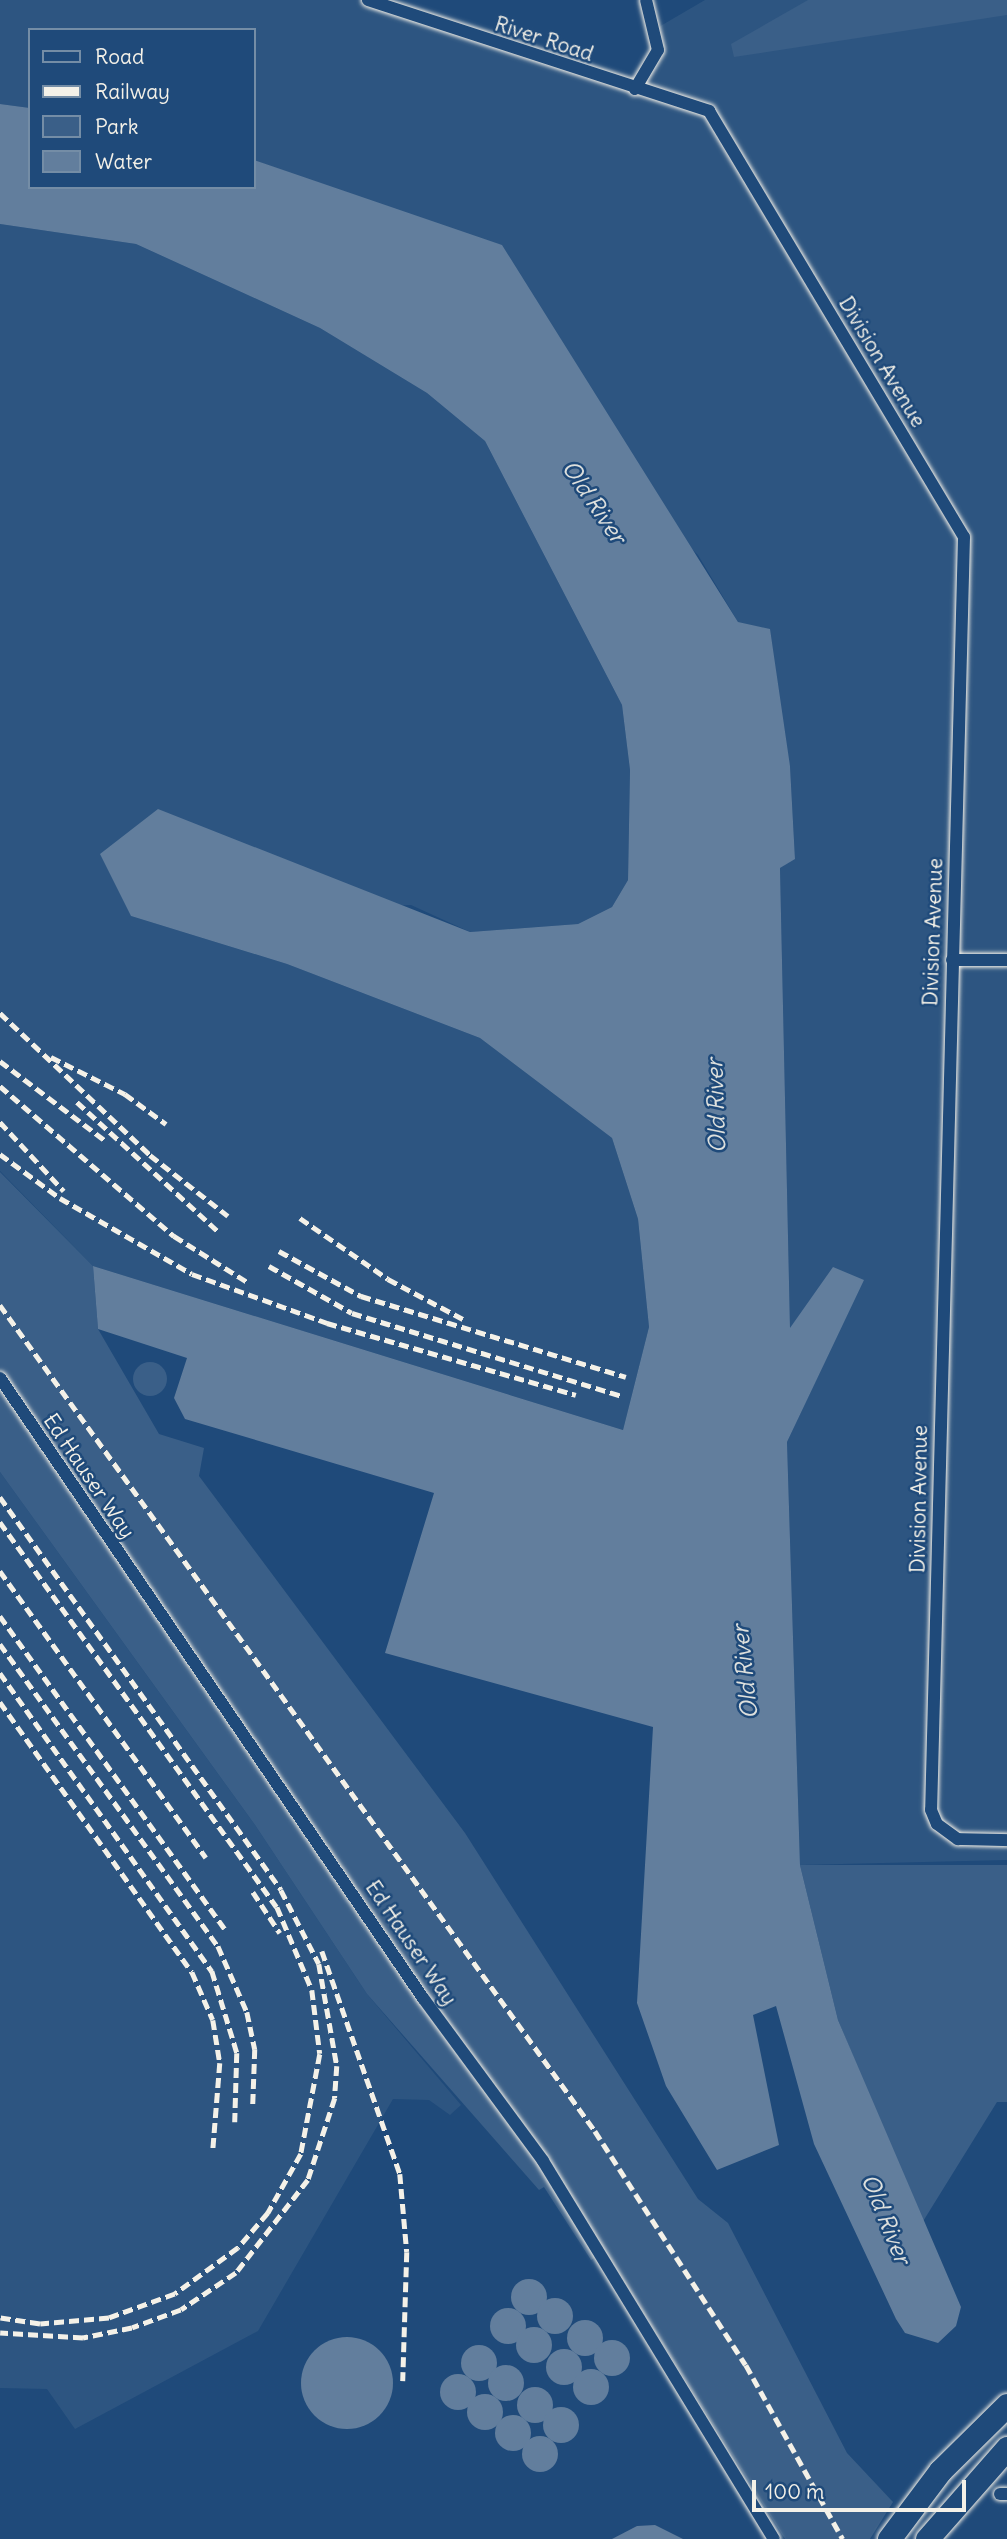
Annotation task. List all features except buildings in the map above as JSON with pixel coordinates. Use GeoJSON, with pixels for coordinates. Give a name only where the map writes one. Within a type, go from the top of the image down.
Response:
{"type":"FeatureCollection","features":[{"type":"Feature","properties":{"kind":"highway"},"geometry":{"type":"LineString","coordinates":[[889,2539],[940,2471],[1007,2404]]}},
{"type":"Feature","properties":{"kind":"highway"},"geometry":{"type":"LineString","coordinates":[[927,2539],[1007,2448]]}},
{"type":"Feature","properties":{"kind":"street","name":"River Road"},"geometry":{"type":"LineString","coordinates":[[368,0],[709,111]]}},
{"type":"Feature","properties":{"kind":"street"},"geometry":{"type":"LineString","coordinates":[[635,89],[658,50],[646,0]]}},
{"type":"Feature","properties":{"kind":"street","name":"Division Avenue"},"geometry":{"type":"LineString","coordinates":[[709,111],[964,537],[931,1810],[937,1824],[958,1839],[1007,1840]]}},
{"type":"Feature","properties":{"kind":"street"},"geometry":{"type":"LineString","coordinates":[[952,960],[1007,960]]}},
{"type":"Feature","properties":{"kind":"street","name":"Ed Hauser Way"},"geometry":{"type":"LineString","coordinates":[[0,1378],[423,1998],[543,2161],[774,2539]]}},
{"type":"Feature","properties":{"kind":"shaded area"},"geometry":{"type":"Polygon","coordinates":[[[0,0],[368,0],[635,89],[649,72],[657,28],[705,0],[1007,0],[1007,1860],[800,1865],[787,1442],[863,1280],[790,1330],[780,868],[795,858],[790,766],[738,622],[698,555],[298,177],[256,161],[256,28],[28,28],[28,108],[0,104],[0,0]]]}},
{"type":"Feature","properties":{"kind":"shaded area"},"geometry":{"type":"Polygon","coordinates":[[[0,224],[136,244],[320,328],[427,393],[485,441],[622,705],[630,770],[628,880],[612,907],[578,924],[470,932],[411,905],[131,916],[287,964],[480,1038],[612,1138],[638,1219],[649,1327],[623,1430],[93,1266],[0,1171],[0,224]]]}},
{"type":"Feature","properties":{"kind":"shaded area"},"geometry":{"type":"Polygon","coordinates":[[[0,1472],[255,1825],[367,1994],[461,2105],[450,2115],[429,2100],[393,2099],[258,2331],[75,2429],[47,2389],[0,2388],[0,1472]]]}},
{"type":"Feature","properties":{"kind":"green space"},"geometry":{"type":"Polygon","coordinates":[[[808,0],[1007,0],[1007,15],[734,57],[731,44],[808,0]]]}},
{"type":"Feature","properties":{"kind":"green space"},"geometry":{"type":"Polygon","coordinates":[[[0,1172],[93,1266],[98,1329],[159,1434],[204,1448],[199,1476],[465,1833],[698,2199],[728,2223],[847,2453],[893,2502],[870,2539],[785,2539],[605,2251],[591,2260],[544,2187],[539,2190],[367,1994],[255,1825],[0,1472],[0,1172]]]}},
{"type":"Feature","properties":{"kind":"green space"},"geometry":{"type":"Polygon","coordinates":[[[150,1362],[162,1367],[167,1379],[162,1391],[150,1396],[138,1391],[133,1379],[138,1367],[150,1362]]]}},
{"type":"Feature","properties":{"kind":"green space"},"geometry":{"type":"Polygon","coordinates":[[[800,1865],[1007,1865],[1007,2102],[997,2102],[922,2223],[838,2020],[800,1865]]]}},
{"type":"Feature","properties":{"kind":"water","name":"Old River"},"geometry":{"type":"Polygon","coordinates":[[[0,104],[28,108],[28,189],[256,189],[256,161],[502,245],[738,622],[770,629],[790,766],[795,859],[780,868],[790,1328],[833,1267],[864,1280],[787,1442],[800,1865],[838,2020],[961,2307],[956,2326],[938,2343],[905,2333],[896,2319],[814,2144],[776,2006],[753,2015],[779,2145],[717,2170],[666,2086],[637,2003],[653,1727],[385,1653],[434,1493],[185,1419],[174,1398],[187,1358],[98,1329],[93,1266],[623,1430],[649,1327],[638,1219],[612,1138],[480,1038],[287,964],[131,916],[100,854],[158,809],[470,932],[578,924],[612,907],[628,880],[630,770],[622,705],[485,441],[427,393],[320,328],[136,244],[0,224],[0,104]]]}},
{"type":"Feature","properties":{"kind":"water"},"geometry":{"type":"Polygon","coordinates":[[[529,2279],[542,2284],[547,2297],[542,2310],[529,2315],[516,2310],[511,2297],[516,2284],[529,2279]]]}},
{"type":"Feature","properties":{"kind":"water"},"geometry":{"type":"Polygon","coordinates":[[[555,2298],[568,2303],[573,2316],[568,2329],[555,2334],[542,2329],[537,2316],[542,2303],[555,2298]]]}},
{"type":"Feature","properties":{"kind":"water"},"geometry":{"type":"Polygon","coordinates":[[[508,2308],[521,2313],[526,2326],[521,2339],[508,2344],[495,2339],[490,2326],[495,2313],[508,2308]]]}},
{"type":"Feature","properties":{"kind":"water"},"geometry":{"type":"Polygon","coordinates":[[[585,2320],[598,2325],[603,2338],[598,2351],[585,2356],[572,2351],[567,2338],[572,2325],[585,2320]]]}},
{"type":"Feature","properties":{"kind":"water"},"geometry":{"type":"Polygon","coordinates":[[[534,2327],[547,2332],[552,2345],[547,2358],[534,2363],[521,2358],[516,2345],[521,2332],[534,2327]]]}},
{"type":"Feature","properties":{"kind":"water"},"geometry":{"type":"Polygon","coordinates":[[[347,2337],[365,2340],[380,2350],[390,2365],[393,2383],[390,2401],[380,2416],[365,2426],[347,2429],[329,2426],[314,2416],[304,2401],[301,2383],[304,2365],[314,2350],[329,2340],[347,2337]]]}},
{"type":"Feature","properties":{"kind":"water"},"geometry":{"type":"Polygon","coordinates":[[[612,2340],[625,2345],[630,2358],[625,2371],[612,2376],[599,2371],[594,2358],[599,2345],[612,2340]]]}},
{"type":"Feature","properties":{"kind":"water"},"geometry":{"type":"Polygon","coordinates":[[[479,2345],[492,2350],[497,2363],[492,2376],[479,2381],[466,2376],[461,2363],[466,2350],[479,2345]]]}},
{"type":"Feature","properties":{"kind":"water"},"geometry":{"type":"Polygon","coordinates":[[[564,2349],[577,2354],[582,2367],[577,2380],[564,2385],[551,2380],[546,2367],[551,2354],[564,2349]]]}},
{"type":"Feature","properties":{"kind":"water"},"geometry":{"type":"Polygon","coordinates":[[[506,2365],[519,2370],[524,2383],[519,2396],[506,2401],[493,2396],[488,2383],[493,2370],[506,2365]]]}},
{"type":"Feature","properties":{"kind":"water"},"geometry":{"type":"Polygon","coordinates":[[[591,2369],[604,2374],[609,2387],[604,2400],[591,2405],[578,2400],[573,2387],[578,2374],[591,2369]]]}},
{"type":"Feature","properties":{"kind":"water"},"geometry":{"type":"Polygon","coordinates":[[[458,2374],[471,2379],[476,2392],[471,2405],[458,2410],[445,2405],[440,2392],[445,2379],[458,2374]]]}},
{"type":"Feature","properties":{"kind":"water"},"geometry":{"type":"Polygon","coordinates":[[[535,2387],[548,2392],[553,2405],[548,2418],[535,2423],[522,2418],[517,2405],[522,2392],[535,2387]]]}},
{"type":"Feature","properties":{"kind":"water"},"geometry":{"type":"Polygon","coordinates":[[[485,2394],[498,2399],[503,2412],[498,2425],[485,2430],[472,2425],[467,2412],[472,2399],[485,2394]]]}},
{"type":"Feature","properties":{"kind":"water"},"geometry":{"type":"Polygon","coordinates":[[[561,2407],[574,2412],[579,2425],[574,2438],[561,2443],[548,2438],[543,2425],[548,2412],[561,2407]]]}},
{"type":"Feature","properties":{"kind":"water"},"geometry":{"type":"Polygon","coordinates":[[[513,2415],[526,2420],[531,2433],[526,2446],[513,2451],[500,2446],[495,2433],[500,2420],[513,2415]]]}},
{"type":"Feature","properties":{"kind":"water"},"geometry":{"type":"Polygon","coordinates":[[[540,2436],[553,2441],[558,2454],[553,2467],[540,2472],[527,2467],[522,2454],[527,2441],[540,2436]]]}},
{"type":"Feature","properties":{"kind":"water"},"geometry":{"type":"Polygon","coordinates":[[[655,2525],[683,2539],[612,2539],[637,2526],[655,2525]]]}},
{"type":"Feature","properties":{"kind":"railway"},"geometry":{"type":"LineString","coordinates":[[0,1013],[150,1155],[228,1216]]}},
{"type":"Feature","properties":{"kind":"railway"},"geometry":{"type":"LineString","coordinates":[[51,1057],[125,1094],[166,1124]]}},
{"type":"Feature","properties":{"kind":"railway"},"geometry":{"type":"LineString","coordinates":[[0,1061],[107,1142]]}},
{"type":"Feature","properties":{"kind":"railway"},"geometry":{"type":"LineString","coordinates":[[0,1086],[174,1236],[249,1283]]}},
{"type":"Feature","properties":{"kind":"railway"},"geometry":{"type":"LineString","coordinates":[[77,1102],[218,1231]]}},
{"type":"Feature","properties":{"kind":"railway"},"geometry":{"type":"LineString","coordinates":[[0,1122],[64,1191]]}},
{"type":"Feature","properties":{"kind":"railway"},"geometry":{"type":"LineString","coordinates":[[0,1154],[60,1198],[192,1274],[327,1323],[576,1395]]}},
{"type":"Feature","properties":{"kind":"railway"},"geometry":{"type":"LineString","coordinates":[[300,1218],[388,1279],[463,1319]]}},
{"type":"Feature","properties":{"kind":"railway"},"geometry":{"type":"LineString","coordinates":[[279,1251],[361,1296],[626,1377]]}},
{"type":"Feature","properties":{"kind":"railway"},"geometry":{"type":"LineString","coordinates":[[269,1266],[352,1313],[621,1396]]}},
{"type":"Feature","properties":{"kind":"railway"},"geometry":{"type":"LineString","coordinates":[[0,1305],[595,2131],[746,2365],[843,2539]]}},
{"type":"Feature","properties":{"kind":"railway"},"geometry":{"type":"LineString","coordinates":[[0,1497],[281,1890],[319,1964],[337,2066],[335,2098],[308,2180],[236,2273],[181,2310],[132,2328],[83,2338],[0,2333]]}},
{"type":"Feature","properties":{"kind":"railway"},"geometry":{"type":"LineString","coordinates":[[0,1522],[277,1907],[312,1990],[320,2054],[301,2154],[268,2213],[238,2248],[175,2294],[109,2318],[40,2324],[0,2318]]}},
{"type":"Feature","properties":{"kind":"railway"},"geometry":{"type":"LineString","coordinates":[[0,1571],[206,1858]]}},
{"type":"Feature","properties":{"kind":"railway"},"geometry":{"type":"LineString","coordinates":[[0,1616],[225,1929]]}},
{"type":"Feature","properties":{"kind":"railway"},"geometry":{"type":"LineString","coordinates":[[0,1644],[218,1946],[247,2012],[255,2049],[253,2104]]}},
{"type":"Feature","properties":{"kind":"railway"},"geometry":{"type":"LineString","coordinates":[[0,1673],[212,1971],[237,2053],[235,2122]]}},
{"type":"Feature","properties":{"kind":"railway"},"geometry":{"type":"LineString","coordinates":[[0,1702],[192,1972],[213,2020],[220,2063],[213,2150]]}},
{"type":"Feature","properties":{"kind":"railway"},"geometry":{"type":"LineString","coordinates":[[253,1892],[280,1933]]}},
{"type":"Feature","properties":{"kind":"railway"},"geometry":{"type":"LineString","coordinates":[[322,1951],[400,2174],[407,2252],[403,2381]]}}]}
